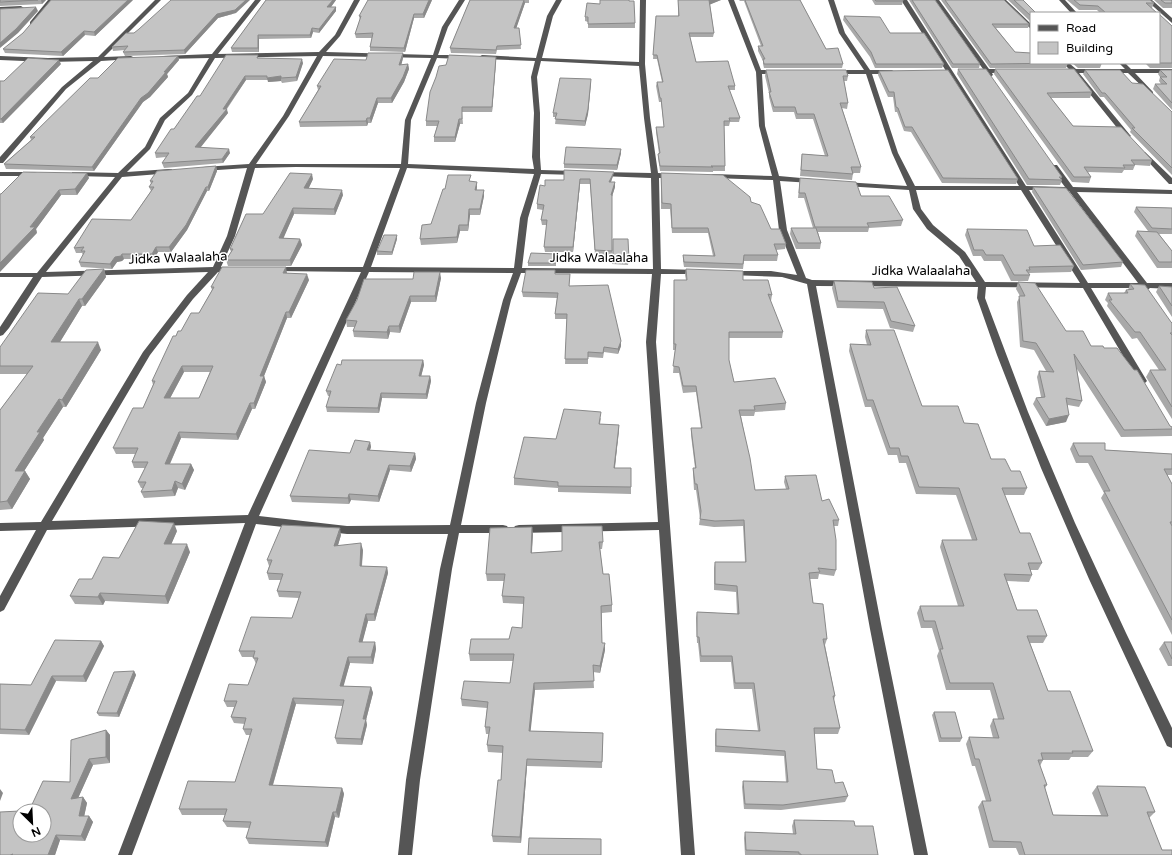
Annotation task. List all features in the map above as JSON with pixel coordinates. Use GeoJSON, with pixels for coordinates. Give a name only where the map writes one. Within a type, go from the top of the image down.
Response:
{"type":"FeatureCollection","features":[{"type":"Feature","properties":{"kind":"street"},"geometry":{"type":"LineString","coordinates":[[29,26],[51,0]]}},
{"type":"Feature","properties":{"kind":"street"},"geometry":{"type":"LineString","coordinates":[[0,161],[14,147],[64,88],[99,59],[158,0]]}},
{"type":"Feature","properties":{"kind":"street"},"geometry":{"type":"LineString","coordinates":[[0,333],[39,275],[120,175],[148,148],[162,119],[190,94],[214,55],[258,0]]}},
{"type":"Feature","properties":{"kind":"street"},"geometry":{"type":"LineString","coordinates":[[0,607],[43,527],[146,354],[190,297],[216,269],[231,236],[252,165],[286,116],[321,54],[337,36],[357,0]]}},
{"type":"Feature","properties":{"kind":"street"},"geometry":{"type":"LineString","coordinates":[[124,855],[252,519],[366,270],[404,166],[408,120],[435,56],[445,27],[462,0]]}},
{"type":"Feature","properties":{"kind":"street"},"geometry":{"type":"LineString","coordinates":[[405,855],[414,772],[446,569],[456,530],[481,403],[507,300],[518,271],[524,218],[538,172],[536,157],[537,113],[534,77],[550,16],[559,0]]}},
{"type":"Feature","properties":{"kind":"street"},"geometry":{"type":"LineString","coordinates":[[643,0],[642,64],[655,175],[657,270],[651,342],[656,430],[665,526],[688,855]]}},
{"type":"Feature","properties":{"kind":"street"},"geometry":{"type":"LineString","coordinates":[[731,0],[759,72],[762,126],[776,178],[783,230],[806,281],[921,855]]}},
{"type":"Feature","properties":{"kind":"street"},"geometry":{"type":"LineString","coordinates":[[831,0],[842,34],[869,72],[895,154],[912,188],[917,209],[930,227],[962,254],[982,284],[981,298],[1025,418],[1084,555],[1172,742]]}},
{"type":"Feature","properties":{"kind":"street"},"geometry":{"type":"LineString","coordinates":[[904,0],[915,20],[950,72],[1086,286],[1148,391]]}},
{"type":"Feature","properties":{"kind":"street"},"geometry":{"type":"LineString","coordinates":[[936,0],[995,84]]}},
{"type":"Feature","properties":{"kind":"street"},"geometry":{"type":"LineString","coordinates":[[1003,0],[1030,27]]}},
{"type":"Feature","properties":{"kind":"street"},"geometry":{"type":"LineString","coordinates":[[1062,0],[1073,12]]}},
{"type":"Feature","properties":{"kind":"street"},"geometry":{"type":"LineString","coordinates":[[1149,0],[1172,21]]}},
{"type":"Feature","properties":{"kind":"street"},"geometry":{"type":"LineString","coordinates":[[37,7],[45,7]]}},
{"type":"Feature","properties":{"kind":"street"},"geometry":{"type":"LineString","coordinates":[[0,9],[30,8]]}},
{"type":"Feature","properties":{"kind":"street"},"geometry":{"type":"LineString","coordinates":[[160,57],[321,54],[465,57]]}},
{"type":"Feature","properties":{"kind":"street"},"geometry":{"type":"LineString","coordinates":[[472,57],[539,58],[642,64]]}},
{"type":"Feature","properties":{"kind":"street"},"geometry":{"type":"LineString","coordinates":[[0,58],[137,58]]}},
{"type":"Feature","properties":{"kind":"street"},"geometry":{"type":"LineString","coordinates":[[1067,64],[1075,71],[1111,118],[1131,140]]}},
{"type":"Feature","properties":{"kind":"street"},"geometry":{"type":"LineString","coordinates":[[1123,64],[1157,99]]}},
{"type":"Feature","properties":{"kind":"street"},"geometry":{"type":"LineString","coordinates":[[965,71],[1016,71]]}},
{"type":"Feature","properties":{"kind":"street"},"geometry":{"type":"LineString","coordinates":[[1053,71],[1172,71]]}},
{"type":"Feature","properties":{"kind":"street"},"geometry":{"type":"LineString","coordinates":[[759,72],[782,72]]}},
{"type":"Feature","properties":{"kind":"street"},"geometry":{"type":"LineString","coordinates":[[829,72],[898,72]]}},
{"type":"Feature","properties":{"kind":"street"},"geometry":{"type":"LineString","coordinates":[[1136,146],[1172,182]]}},
{"type":"Feature","properties":{"kind":"street"},"geometry":{"type":"LineString","coordinates":[[1049,159],[1152,297]]}},
{"type":"Feature","properties":{"kind":"street"},"geometry":{"type":"LineString","coordinates":[[198,169],[252,165],[404,166],[538,172],[685,176]]}},
{"type":"Feature","properties":{"kind":"street"},"geometry":{"type":"LineString","coordinates":[[64,174],[120,175],[174,171]]}},
{"type":"Feature","properties":{"kind":"street"},"geometry":{"type":"LineString","coordinates":[[0,174],[40,174]]}},
{"type":"Feature","properties":{"kind":"street"},"geometry":{"type":"LineString","coordinates":[[708,176],[776,178],[822,182]]}},
{"type":"Feature","properties":{"kind":"street"},"geometry":{"type":"LineString","coordinates":[[834,183],[912,188],[1024,188],[1172,192]]}},
{"type":"Feature","properties":{"kind":"street","name":"Jidka Walaalaha"},"geometry":{"type":"LineString","coordinates":[[0,274],[39,275],[240,269]]}},
{"type":"Feature","properties":{"kind":"street","name":"Jidka Walaalaha"},"geometry":{"type":"LineString","coordinates":[[263,269],[518,271],[657,270],[704,272]]}},
{"type":"Feature","properties":{"kind":"street","name":"Jidka Walaalaha"},"geometry":{"type":"LineString","coordinates":[[719,272],[782,274],[806,281],[1172,286]]}},
{"type":"Feature","properties":{"kind":"street"},"geometry":{"type":"LineString","coordinates":[[0,528],[252,519],[347,530],[456,530],[665,526]]}},
{"type":"Feature","properties":{"kind":"building"},"geometry":{"type":"Polygon","coordinates":[[[0,0],[38,0],[0,2],[0,0]]]}},
{"type":"Feature","properties":{"kind":"building"},"geometry":{"type":"Polygon","coordinates":[[[51,0],[128,0],[94,32],[84,31],[61,52],[3,49],[23,33],[51,0]]]}},
{"type":"Feature","properties":{"kind":"building"},"geometry":{"type":"Polygon","coordinates":[[[171,0],[246,0],[235,10],[217,14],[184,50],[123,52],[128,46],[112,47],[126,33],[134,33],[171,0]]]}},
{"type":"Feature","properties":{"kind":"building"},"geometry":{"type":"Polygon","coordinates":[[[266,0],[333,0],[327,7],[336,7],[319,29],[312,28],[310,35],[258,35],[258,48],[231,48],[266,0]]]}},
{"type":"Feature","properties":{"kind":"building"},"geometry":{"type":"Polygon","coordinates":[[[368,0],[429,0],[423,14],[414,14],[404,48],[370,47],[373,33],[355,34],[361,16],[359,16],[368,0]]]}},
{"type":"Feature","properties":{"kind":"building"},"geometry":{"type":"Polygon","coordinates":[[[470,0],[524,0],[514,28],[519,28],[521,45],[497,46],[496,50],[450,48],[470,0]]]}},
{"type":"Feature","properties":{"kind":"building"},"geometry":{"type":"Polygon","coordinates":[[[600,0],[634,1],[635,23],[588,24],[588,17],[585,17],[587,3],[600,4],[600,0]]]}},
{"type":"Feature","properties":{"kind":"building"},"geometry":{"type":"Polygon","coordinates":[[[678,0],[709,0],[714,33],[689,33],[696,62],[728,61],[735,86],[728,86],[740,118],[729,118],[730,121],[724,121],[725,166],[660,166],[658,154],[660,153],[656,127],[664,127],[661,98],[657,82],[663,82],[657,55],[653,55],[656,16],[679,16],[678,0]]]}},
{"type":"Feature","properties":{"kind":"building"},"geometry":{"type":"Polygon","coordinates":[[[745,0],[800,0],[826,49],[838,48],[843,64],[764,64],[763,59],[765,59],[758,46],[763,46],[745,0]]]}},
{"type":"Feature","properties":{"kind":"building"},"geometry":{"type":"Polygon","coordinates":[[[875,0],[903,0],[903,1],[876,1],[875,0]]]}},
{"type":"Feature","properties":{"kind":"building"},"geometry":{"type":"Polygon","coordinates":[[[912,0],[935,0],[980,64],[953,64],[912,0]]]}},
{"type":"Feature","properties":{"kind":"building"},"geometry":{"type":"Polygon","coordinates":[[[945,0],[1004,0],[1029,24],[992,24],[1015,52],[1030,53],[1030,63],[991,64],[945,0]]]}},
{"type":"Feature","properties":{"kind":"building"},"geometry":{"type":"Polygon","coordinates":[[[1014,0],[1023,0],[1035,12],[1030,12],[1030,15],[1014,0]]]}},
{"type":"Feature","properties":{"kind":"building"},"geometry":{"type":"Polygon","coordinates":[[[1074,0],[1150,0],[1154,3],[1146,3],[1156,12],[1105,12],[1098,6],[1080,5],[1074,0]]]}},
{"type":"Feature","properties":{"kind":"building"},"geometry":{"type":"Polygon","coordinates":[[[1161,0],[1172,0],[1172,3],[1165,3],[1161,0]]]}},
{"type":"Feature","properties":{"kind":"building"},"geometry":{"type":"Polygon","coordinates":[[[36,7],[16,29],[0,43],[0,9],[36,7]]]}},
{"type":"Feature","properties":{"kind":"building"},"geometry":{"type":"Polygon","coordinates":[[[1160,15],[1172,26],[1172,63],[1160,63],[1160,15]]]}},
{"type":"Feature","properties":{"kind":"building"},"geometry":{"type":"Polygon","coordinates":[[[844,16],[880,17],[890,33],[924,33],[944,64],[876,64],[871,52],[844,16]]]}},
{"type":"Feature","properties":{"kind":"building"},"geometry":{"type":"Polygon","coordinates":[[[368,53],[403,53],[399,65],[408,64],[403,77],[391,98],[377,98],[370,118],[367,118],[366,121],[299,122],[321,86],[317,86],[334,59],[366,60],[368,53]]]}},
{"type":"Feature","properties":{"kind":"building"},"geometry":{"type":"Polygon","coordinates":[[[226,55],[258,55],[257,58],[302,59],[296,77],[281,78],[281,76],[267,78],[267,76],[245,76],[223,109],[227,109],[195,147],[229,149],[222,159],[162,163],[169,153],[155,153],[171,129],[174,129],[197,96],[200,96],[226,55]]]}},
{"type":"Feature","properties":{"kind":"building"},"geometry":{"type":"Polygon","coordinates":[[[449,55],[496,57],[492,107],[462,107],[462,119],[459,119],[455,137],[434,137],[439,121],[426,121],[430,92],[439,66],[446,65],[449,55]]]}},
{"type":"Feature","properties":{"kind":"building"},"geometry":{"type":"Polygon","coordinates":[[[178,56],[148,93],[141,98],[92,167],[4,164],[35,137],[30,137],[90,78],[98,78],[118,58],[178,56]]]}},
{"type":"Feature","properties":{"kind":"building"},"geometry":{"type":"Polygon","coordinates":[[[28,58],[59,60],[0,119],[0,81],[4,81],[28,58]]]}},
{"type":"Feature","properties":{"kind":"building"},"geometry":{"type":"Polygon","coordinates":[[[958,69],[986,69],[1062,177],[1059,177],[1062,180],[1029,179],[958,69]]]}},
{"type":"Feature","properties":{"kind":"building"},"geometry":{"type":"Polygon","coordinates":[[[995,69],[1074,69],[1092,92],[1047,93],[1073,126],[1121,127],[1152,160],[1131,160],[1135,165],[1123,165],[1125,168],[1084,167],[1091,177],[1074,177],[995,69]]]}},
{"type":"Feature","properties":{"kind":"building"},"geometry":{"type":"Polygon","coordinates":[[[766,70],[846,70],[848,76],[843,76],[848,103],[840,103],[861,167],[851,167],[853,174],[801,170],[802,154],[828,156],[814,114],[797,114],[795,107],[774,107],[769,92],[771,92],[766,70]]]}},
{"type":"Feature","properties":{"kind":"building"},"geometry":{"type":"Polygon","coordinates":[[[948,70],[1018,179],[943,178],[912,127],[905,127],[898,108],[896,107],[894,92],[889,92],[879,71],[948,70]]]}},
{"type":"Feature","properties":{"kind":"building"},"geometry":{"type":"Polygon","coordinates":[[[1085,70],[1120,70],[1132,83],[1143,84],[1172,112],[1172,168],[1132,128],[1135,128],[1105,93],[1102,93],[1085,70]]]}},
{"type":"Feature","properties":{"kind":"building"},"geometry":{"type":"Polygon","coordinates":[[[1160,70],[1172,70],[1172,103],[1155,84],[1167,84],[1160,77],[1167,77],[1160,70]]]}},
{"type":"Feature","properties":{"kind":"building"},"geometry":{"type":"Polygon","coordinates":[[[560,78],[591,79],[588,109],[585,121],[555,119],[557,113],[553,113],[560,78]]]}},
{"type":"Feature","properties":{"kind":"building"},"geometry":{"type":"Polygon","coordinates":[[[566,147],[621,149],[617,165],[564,164],[566,147]]]}},
{"type":"Feature","properties":{"kind":"building"},"geometry":{"type":"Polygon","coordinates":[[[216,166],[208,187],[206,187],[186,225],[169,247],[156,247],[152,254],[122,254],[121,256],[115,257],[110,264],[79,262],[85,251],[81,251],[84,247],[74,248],[92,219],[131,220],[154,187],[149,187],[153,181],[150,181],[157,171],[216,166]]]}},
{"type":"Feature","properties":{"kind":"building"},"geometry":{"type":"Polygon","coordinates":[[[564,170],[614,172],[609,182],[615,182],[611,195],[612,251],[595,250],[590,179],[580,179],[573,247],[544,247],[547,220],[541,220],[544,205],[537,204],[540,185],[545,186],[545,180],[564,180],[564,170]]]}},
{"type":"Feature","properties":{"kind":"building"},"geometry":{"type":"Polygon","coordinates":[[[23,172],[87,173],[75,189],[59,190],[30,227],[35,227],[0,263],[0,194],[23,172]]]}},
{"type":"Feature","properties":{"kind":"building"},"geometry":{"type":"Polygon","coordinates":[[[290,173],[312,174],[304,188],[342,190],[334,209],[293,208],[279,238],[300,239],[290,260],[226,260],[233,249],[230,249],[246,214],[263,214],[290,173]]]}},
{"type":"Feature","properties":{"kind":"building"},"geometry":{"type":"Polygon","coordinates":[[[661,173],[723,175],[750,197],[751,202],[760,205],[771,229],[780,229],[786,244],[774,244],[778,255],[744,255],[743,264],[684,262],[683,255],[715,256],[708,228],[672,228],[671,204],[662,203],[661,173]]]}},
{"type":"Feature","properties":{"kind":"building"},"geometry":{"type":"Polygon","coordinates":[[[448,175],[471,175],[469,181],[477,182],[475,190],[484,190],[480,209],[469,209],[468,225],[459,225],[457,237],[420,239],[422,225],[431,224],[443,189],[445,189],[448,175]]]}},
{"type":"Feature","properties":{"kind":"building"},"geometry":{"type":"Polygon","coordinates":[[[800,178],[856,182],[861,196],[889,196],[903,220],[867,223],[869,227],[815,227],[805,193],[799,193],[800,178]]]}},
{"type":"Feature","properties":{"kind":"building"},"geometry":{"type":"Polygon","coordinates":[[[1033,187],[1066,188],[1123,262],[1083,265],[1033,187]]]}},
{"type":"Feature","properties":{"kind":"building"},"geometry":{"type":"Polygon","coordinates":[[[1136,207],[1172,208],[1172,229],[1152,228],[1136,207]]]}},
{"type":"Feature","properties":{"kind":"building"},"geometry":{"type":"Polygon","coordinates":[[[791,228],[816,228],[821,243],[798,243],[791,228]]]}},
{"type":"Feature","properties":{"kind":"building"},"geometry":{"type":"Polygon","coordinates":[[[967,229],[1027,230],[1034,246],[1060,245],[1074,266],[1029,267],[1030,270],[1026,270],[1030,275],[1014,275],[1003,255],[986,255],[983,250],[974,250],[967,229]]]}},
{"type":"Feature","properties":{"kind":"building"},"geometry":{"type":"Polygon","coordinates":[[[1137,231],[1157,232],[1172,251],[1172,262],[1159,262],[1137,231]]]}},
{"type":"Feature","properties":{"kind":"building"},"geometry":{"type":"Polygon","coordinates":[[[384,235],[397,235],[392,252],[377,251],[384,235]]]}},
{"type":"Feature","properties":{"kind":"building"},"geometry":{"type":"Polygon","coordinates":[[[613,239],[628,239],[629,259],[613,259],[613,239]]]}},
{"type":"Feature","properties":{"kind":"building"},"geometry":{"type":"Polygon","coordinates":[[[531,253],[556,254],[556,263],[528,263],[531,253]]]}},
{"type":"Feature","properties":{"kind":"building"},"geometry":{"type":"Polygon","coordinates":[[[222,267],[286,267],[283,273],[307,274],[289,312],[286,312],[260,376],[264,376],[254,403],[250,403],[236,434],[179,432],[165,464],[191,464],[182,484],[175,481],[172,490],[141,492],[146,482],[138,482],[148,462],[132,462],[138,448],[113,448],[133,408],[143,408],[155,381],[152,381],[173,336],[176,336],[178,331],[181,331],[191,313],[199,313],[214,287],[211,287],[222,267]],[[182,366],[164,398],[199,398],[213,366],[182,366]]]}},
{"type":"Feature","properties":{"kind":"building"},"geometry":{"type":"Polygon","coordinates":[[[104,269],[82,299],[79,299],[51,342],[98,342],[62,400],[59,399],[37,432],[40,432],[15,471],[25,471],[7,501],[0,502],[0,410],[33,366],[0,366],[0,347],[38,293],[68,294],[86,270],[104,269]]]}},
{"type":"Feature","properties":{"kind":"building"},"geometry":{"type":"Polygon","coordinates":[[[686,269],[743,271],[743,280],[768,280],[772,295],[768,294],[783,332],[729,332],[729,360],[734,382],[775,378],[786,403],[754,406],[755,410],[739,410],[750,458],[755,490],[789,489],[785,476],[816,475],[822,501],[829,499],[839,520],[833,520],[836,540],[836,570],[818,568],[820,572],[809,573],[813,603],[823,604],[827,639],[823,639],[840,728],[814,728],[817,769],[832,770],[835,783],[843,782],[848,796],[783,805],[745,804],[743,781],[788,782],[785,751],[716,746],[716,729],[760,731],[754,683],[735,683],[732,656],[701,656],[699,637],[697,637],[697,612],[739,614],[737,586],[715,584],[715,562],[746,562],[744,520],[715,521],[700,519],[701,511],[693,468],[696,468],[691,428],[702,428],[696,386],[683,386],[679,367],[673,366],[676,344],[674,344],[674,280],[687,280],[686,269]]]}},
{"type":"Feature","properties":{"kind":"building"},"geometry":{"type":"Polygon","coordinates":[[[526,270],[555,270],[555,274],[570,274],[569,286],[608,285],[621,341],[618,349],[604,347],[603,353],[588,352],[588,359],[565,359],[567,314],[555,314],[558,293],[522,292],[526,270]]]}},
{"type":"Feature","properties":{"kind":"building"},"geometry":{"type":"Polygon","coordinates":[[[414,272],[440,272],[435,296],[410,296],[399,326],[389,326],[387,332],[353,331],[357,321],[346,320],[357,300],[364,279],[413,279],[414,272]]]}},
{"type":"Feature","properties":{"kind":"building"},"geometry":{"type":"Polygon","coordinates":[[[834,281],[872,282],[874,288],[897,287],[915,326],[891,321],[884,302],[838,301],[834,281]]]}},
{"type":"Feature","properties":{"kind":"building"},"geometry":{"type":"Polygon","coordinates":[[[1018,282],[1035,283],[1066,331],[1083,331],[1091,346],[1117,348],[1134,370],[1137,370],[1172,429],[1124,430],[1074,354],[1082,401],[1066,398],[1069,415],[1049,419],[1036,398],[1045,397],[1039,371],[1054,372],[1036,343],[1023,341],[1019,296],[1025,296],[1018,282]]]}},
{"type":"Feature","properties":{"kind":"building"},"geometry":{"type":"Polygon","coordinates":[[[1130,284],[1145,285],[1172,323],[1172,333],[1170,333],[1172,335],[1172,407],[1150,370],[1166,370],[1140,332],[1135,332],[1109,300],[1112,300],[1108,293],[1128,293],[1126,290],[1134,289],[1130,284]]]}},
{"type":"Feature","properties":{"kind":"building"},"geometry":{"type":"Polygon","coordinates":[[[1159,286],[1172,287],[1172,306],[1159,286]]]}},
{"type":"Feature","properties":{"kind":"building"},"geometry":{"type":"Polygon","coordinates":[[[866,330],[894,330],[922,406],[958,406],[964,423],[978,424],[991,459],[1005,459],[1011,471],[1020,471],[1027,488],[1002,488],[1020,533],[1030,533],[1042,563],[1028,563],[1032,575],[1004,574],[1017,610],[1037,610],[1047,636],[1027,636],[1048,691],[1070,691],[1093,751],[1072,751],[1073,753],[1041,753],[1043,760],[1038,760],[1047,785],[1044,785],[1053,815],[1108,816],[1097,786],[1145,787],[1155,812],[1147,812],[1162,850],[1172,850],[1172,855],[1025,855],[1021,842],[993,841],[982,801],[991,801],[979,759],[975,759],[969,737],[999,738],[993,719],[1004,719],[993,683],[950,683],[940,649],[943,649],[935,621],[924,621],[920,606],[964,606],[942,540],[977,540],[959,488],[919,487],[908,456],[901,456],[899,448],[890,448],[873,400],[867,400],[850,344],[871,345],[866,330]]]}},
{"type":"Feature","properties":{"kind":"building"},"geometry":{"type":"Polygon","coordinates":[[[342,360],[423,360],[419,376],[430,376],[426,394],[381,393],[378,408],[326,407],[331,391],[326,391],[337,364],[341,365],[342,360]]]}},
{"type":"Feature","properties":{"kind":"building"},"geometry":{"type":"Polygon","coordinates":[[[564,409],[601,412],[599,424],[619,425],[614,468],[631,468],[631,487],[558,486],[558,482],[514,478],[524,437],[556,439],[564,409]]]}},
{"type":"Feature","properties":{"kind":"building"},"geometry":{"type":"Polygon","coordinates":[[[355,440],[370,442],[367,450],[415,453],[410,466],[389,465],[378,496],[349,494],[348,498],[290,496],[309,450],[350,453],[355,440]]]}},
{"type":"Feature","properties":{"kind":"building"},"geometry":{"type":"Polygon","coordinates":[[[1073,443],[1105,443],[1105,450],[1172,454],[1172,469],[1164,469],[1172,484],[1172,522],[1170,522],[1172,526],[1172,620],[1104,491],[1110,491],[1092,456],[1079,456],[1073,443]]]}},
{"type":"Feature","properties":{"kind":"building"},"geometry":{"type":"Polygon","coordinates":[[[139,521],[174,523],[164,544],[187,544],[165,596],[100,593],[98,597],[70,596],[79,579],[92,579],[103,557],[119,558],[139,521]]]}},
{"type":"Feature","properties":{"kind":"building"},"geometry":{"type":"Polygon","coordinates":[[[282,525],[340,528],[334,546],[361,543],[360,566],[387,567],[374,614],[366,614],[359,642],[375,642],[371,657],[348,657],[340,686],[371,687],[363,719],[366,719],[361,739],[335,738],[344,700],[293,698],[269,785],[342,788],[336,812],[333,812],[325,842],[246,838],[251,822],[223,821],[227,809],[179,809],[188,781],[235,782],[252,729],[243,729],[246,718],[231,717],[237,701],[224,701],[229,684],[248,685],[258,658],[253,658],[255,651],[239,651],[251,617],[292,618],[301,592],[277,591],[283,574],[267,573],[272,560],[267,560],[282,525]]]}},
{"type":"Feature","properties":{"kind":"building"},"geometry":{"type":"Polygon","coordinates":[[[562,526],[602,526],[603,542],[599,542],[603,574],[609,574],[612,605],[601,606],[602,643],[605,643],[600,666],[593,665],[594,681],[534,683],[529,731],[603,733],[602,762],[527,759],[520,837],[492,836],[498,780],[501,780],[503,746],[487,745],[490,727],[485,727],[488,702],[461,699],[464,681],[510,683],[514,654],[469,654],[471,639],[509,639],[512,627],[522,628],[524,597],[502,596],[505,574],[486,574],[490,528],[532,527],[531,553],[562,551],[562,526]]]}},
{"type":"Feature","properties":{"kind":"building"},"geometry":{"type":"Polygon","coordinates":[[[55,640],[101,641],[83,676],[52,676],[25,730],[0,729],[0,684],[31,685],[55,640]]]}},
{"type":"Feature","properties":{"kind":"building"},"geometry":{"type":"Polygon","coordinates":[[[1164,642],[1172,642],[1172,659],[1164,642]]]}},
{"type":"Feature","properties":{"kind":"building"},"geometry":{"type":"Polygon","coordinates":[[[134,671],[117,713],[97,713],[114,672],[134,671]]]}},
{"type":"Feature","properties":{"kind":"building"},"geometry":{"type":"Polygon","coordinates":[[[934,712],[955,712],[962,738],[941,738],[934,712]]]}},
{"type":"Feature","properties":{"kind":"building"},"geometry":{"type":"Polygon","coordinates":[[[106,730],[106,757],[89,759],[71,799],[83,797],[79,816],[89,816],[81,836],[56,835],[48,855],[0,855],[0,812],[12,811],[12,843],[52,843],[52,803],[33,803],[43,781],[70,782],[71,740],[106,730]]]}},
{"type":"Feature","properties":{"kind":"building"},"geometry":{"type":"Polygon","coordinates":[[[794,820],[854,821],[855,826],[873,826],[878,855],[801,855],[799,852],[746,850],[745,832],[796,834],[794,820]]]}},
{"type":"Feature","properties":{"kind":"building"},"geometry":{"type":"Polygon","coordinates":[[[529,838],[601,839],[601,855],[528,855],[529,838]]]}}]}
